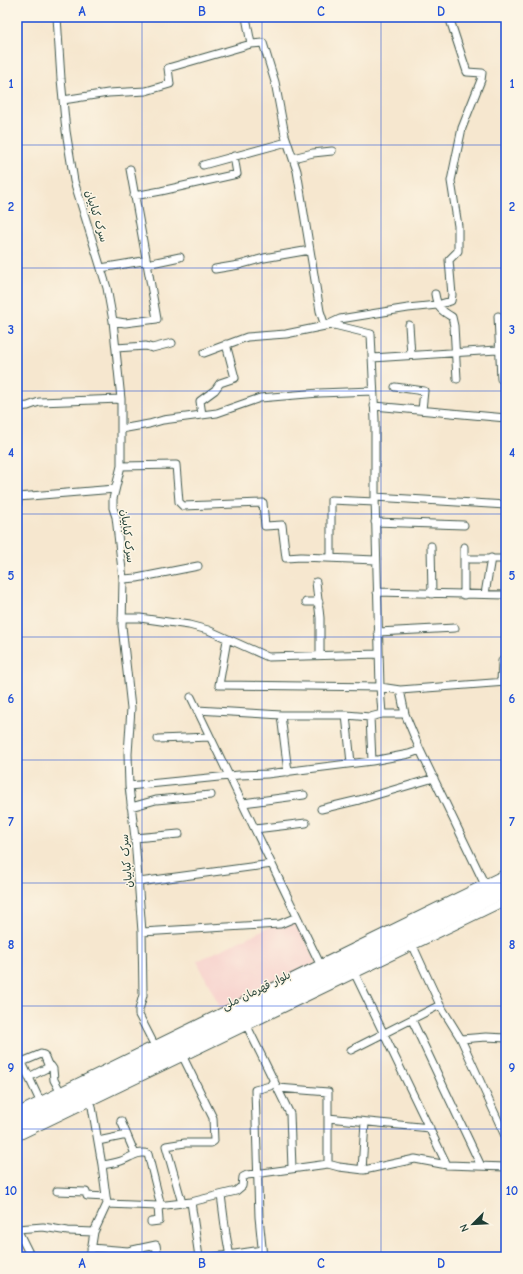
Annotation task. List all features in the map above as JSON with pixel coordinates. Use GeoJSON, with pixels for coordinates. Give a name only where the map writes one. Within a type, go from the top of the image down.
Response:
{"type":"FeatureCollection","features":[{"type":"Feature","properties":{"kind":"highway","name":"بلوار قهرمان ملی"},"geometry":{"type":"LineString","coordinates":[[17,1119],[350,963],[506,882]]}},
{"type":"Feature","properties":{"kind":"highway","name":"بلوار قهرمان ملی"},"geometry":{"type":"LineString","coordinates":[[488,891],[506,892]]}},
{"type":"Feature","properties":{"kind":"highway","name":"بلوار قهرمان ملی"},"geometry":{"type":"LineString","coordinates":[[17,1129],[158,1052]]}},
{"type":"Feature","properties":{"kind":"street","name":"سرک کبابیان"},"geometry":{"type":"LineString","coordinates":[[57,17],[66,131],[74,181],[107,288],[116,348],[120,399],[121,466],[115,489],[113,508],[116,517],[123,579],[122,618],[131,708],[128,754],[129,786],[139,882],[142,932],[143,990],[139,1015],[158,1052]]}},
{"type":"Feature","properties":{"kind":"street"},"geometry":{"type":"LineString","coordinates":[[246,17],[251,44]]}},
{"type":"Feature","properties":{"kind":"street"},"geometry":{"type":"LineString","coordinates":[[325,326],[340,319],[437,305],[451,301],[449,260],[458,251],[458,226],[451,181],[462,128],[481,80],[482,73],[468,72],[451,23],[451,17]]}},
{"type":"Feature","properties":{"kind":"street"},"geometry":{"type":"LineString","coordinates":[[63,100],[146,90],[170,84],[168,68],[251,44],[263,43],[275,82],[287,142],[297,171],[320,311],[325,326]]}},
{"type":"Feature","properties":{"kind":"street"},"geometry":{"type":"LineString","coordinates":[[203,165],[287,142]]}},
{"type":"Feature","properties":{"kind":"street"},"geometry":{"type":"LineString","coordinates":[[293,158],[332,151]]}},
{"type":"Feature","properties":{"kind":"street"},"geometry":{"type":"LineString","coordinates":[[134,196],[237,174],[234,156]]}},
{"type":"Feature","properties":{"kind":"street"},"geometry":{"type":"LineString","coordinates":[[113,321],[125,323],[157,319],[130,169]]}},
{"type":"Feature","properties":{"kind":"street"},"geometry":{"type":"LineString","coordinates":[[215,269],[310,250]]}},
{"type":"Feature","properties":{"kind":"street"},"geometry":{"type":"LineString","coordinates":[[101,268],[143,261],[147,264],[180,257]]}},
{"type":"Feature","properties":{"kind":"street"},"geometry":{"type":"LineString","coordinates":[[435,294],[437,305],[452,317],[454,326],[457,380]]}},
{"type":"Feature","properties":{"kind":"street"},"geometry":{"type":"LineString","coordinates":[[498,316],[503,351],[501,379]]}},
{"type":"Feature","properties":{"kind":"street"},"geometry":{"type":"LineString","coordinates":[[409,325],[411,355]]}},
{"type":"Feature","properties":{"kind":"street"},"geometry":{"type":"LineString","coordinates":[[204,353],[247,337],[286,334],[325,326],[334,326],[370,334],[374,406],[375,522],[382,714]]}},
{"type":"Feature","properties":{"kind":"street"},"geometry":{"type":"LineString","coordinates":[[116,348],[146,346],[152,348],[172,343]]}},
{"type":"Feature","properties":{"kind":"street"},"geometry":{"type":"LineString","coordinates":[[202,415],[200,401],[215,390],[220,382],[235,378],[226,344]]}},
{"type":"Feature","properties":{"kind":"street"},"geometry":{"type":"LineString","coordinates":[[372,358],[456,352],[503,351]]}},
{"type":"Feature","properties":{"kind":"street"},"geometry":{"type":"LineString","coordinates":[[395,387],[424,391],[422,410]]}},
{"type":"Feature","properties":{"kind":"street"},"geometry":{"type":"LineString","coordinates":[[121,429],[163,420],[217,413],[260,398],[319,393],[373,391]]}},
{"type":"Feature","properties":{"kind":"street"},"geometry":{"type":"LineString","coordinates":[[17,408],[39,402],[120,399]]}},
{"type":"Feature","properties":{"kind":"street"},"geometry":{"type":"LineString","coordinates":[[374,406],[506,418]]}},
{"type":"Feature","properties":{"kind":"street"},"geometry":{"type":"LineString","coordinates":[[121,466],[176,465],[179,502],[183,506],[264,503],[265,526],[282,525],[286,558],[301,557],[376,560]]}},
{"type":"Feature","properties":{"kind":"street"},"geometry":{"type":"LineString","coordinates":[[17,512],[18,497],[115,489]]}},
{"type":"Feature","properties":{"kind":"street"},"geometry":{"type":"LineString","coordinates":[[331,558],[332,500],[375,500],[506,505]]}},
{"type":"Feature","properties":{"kind":"street"},"geometry":{"type":"LineString","coordinates":[[375,522],[464,525]]}},
{"type":"Feature","properties":{"kind":"street"},"geometry":{"type":"LineString","coordinates":[[431,546],[432,594]]}},
{"type":"Feature","properties":{"kind":"street"},"geometry":{"type":"LineString","coordinates":[[464,547],[464,595]]}},
{"type":"Feature","properties":{"kind":"street"},"geometry":{"type":"LineString","coordinates":[[485,594],[491,558]]}},
{"type":"Feature","properties":{"kind":"street"},"geometry":{"type":"LineString","coordinates":[[464,559],[506,559]]}},
{"type":"Feature","properties":{"kind":"street"},"geometry":{"type":"LineString","coordinates":[[123,579],[137,578],[198,566]]}},
{"type":"Feature","properties":{"kind":"street"},"geometry":{"type":"LineString","coordinates":[[316,582],[319,602],[320,656]]}},
{"type":"Feature","properties":{"kind":"street"},"geometry":{"type":"LineString","coordinates":[[378,592],[506,595]]}},
{"type":"Feature","properties":{"kind":"street"},"geometry":{"type":"LineString","coordinates":[[306,602],[319,602]]}},
{"type":"Feature","properties":{"kind":"street"},"geometry":{"type":"LineString","coordinates":[[122,618],[140,618],[189,625],[208,630],[268,657],[379,654]]}},
{"type":"Feature","properties":{"kind":"street"},"geometry":{"type":"LineString","coordinates":[[378,632],[455,628]]}},
{"type":"Feature","properties":{"kind":"street"},"geometry":{"type":"LineString","coordinates":[[228,640],[219,684],[306,687],[380,687],[400,690],[503,682],[502,661]]}},
{"type":"Feature","properties":{"kind":"street"},"geometry":{"type":"LineString","coordinates":[[400,690],[405,714],[420,750],[488,891]]}},
{"type":"Feature","properties":{"kind":"street"},"geometry":{"type":"LineString","coordinates":[[191,697],[320,964]]}},
{"type":"Feature","properties":{"kind":"street"},"geometry":{"type":"LineString","coordinates":[[197,710],[281,715],[370,716],[382,714],[405,714]]}},
{"type":"Feature","properties":{"kind":"street"},"geometry":{"type":"LineString","coordinates":[[281,715],[288,772]]}},
{"type":"Feature","properties":{"kind":"street"},"geometry":{"type":"LineString","coordinates":[[346,715],[351,763]]}},
{"type":"Feature","properties":{"kind":"street"},"geometry":{"type":"LineString","coordinates":[[370,716],[372,761]]}},
{"type":"Feature","properties":{"kind":"street"},"geometry":{"type":"LineString","coordinates":[[158,739],[210,737]]}},
{"type":"Feature","properties":{"kind":"street"},"geometry":{"type":"LineString","coordinates":[[129,786],[288,772],[372,761],[409,754],[420,750]]}},
{"type":"Feature","properties":{"kind":"street"},"geometry":{"type":"LineString","coordinates":[[321,809],[359,800],[434,778]]}},
{"type":"Feature","properties":{"kind":"street"},"geometry":{"type":"LineString","coordinates":[[131,808],[156,800],[210,795]]}},
{"type":"Feature","properties":{"kind":"street"},"geometry":{"type":"LineString","coordinates":[[243,803],[304,795]]}},
{"type":"Feature","properties":{"kind":"street"},"geometry":{"type":"LineString","coordinates":[[255,829],[306,823]]}},
{"type":"Feature","properties":{"kind":"street"},"geometry":{"type":"LineString","coordinates":[[135,838],[179,834]]}},
{"type":"Feature","properties":{"kind":"street"},"geometry":{"type":"LineString","coordinates":[[139,882],[272,864]]}},
{"type":"Feature","properties":{"kind":"street"},"geometry":{"type":"LineString","coordinates":[[17,1137],[247,1026],[350,963],[488,891],[506,873]]}},
{"type":"Feature","properties":{"kind":"street"},"geometry":{"type":"LineString","coordinates":[[17,1112],[60,1091],[158,1052],[320,964],[350,963],[413,946],[506,901]]}},
{"type":"Feature","properties":{"kind":"street"},"geometry":{"type":"LineString","coordinates":[[142,932],[280,924],[297,917]]}},
{"type":"Feature","properties":{"kind":"street"},"geometry":{"type":"LineString","coordinates":[[413,946],[440,1005],[461,1039],[506,1138]]}},
{"type":"Feature","properties":{"kind":"street"},"geometry":{"type":"LineString","coordinates":[[350,963],[447,1164]]}},
{"type":"Feature","properties":{"kind":"street"},"geometry":{"type":"LineString","coordinates":[[351,1050],[440,1005]]}},
{"type":"Feature","properties":{"kind":"street"},"geometry":{"type":"LineString","coordinates":[[412,1020],[481,1166]]}},
{"type":"Feature","properties":{"kind":"street"},"geometry":{"type":"LineString","coordinates":[[247,1026],[290,1114],[292,1168]]}},
{"type":"Feature","properties":{"kind":"street"},"geometry":{"type":"LineString","coordinates":[[461,1039],[506,1038]]}},
{"type":"Feature","properties":{"kind":"street"},"geometry":{"type":"LineString","coordinates":[[17,1052],[40,1101]]}},
{"type":"Feature","properties":{"kind":"street"},"geometry":{"type":"LineString","coordinates":[[22,1062],[41,1054],[44,1055],[49,1067],[52,1067],[54,1080],[60,1091]]}},
{"type":"Feature","properties":{"kind":"street"},"geometry":{"type":"LineString","coordinates":[[182,1057],[213,1118],[214,1141],[211,1143],[185,1143],[166,1146],[182,1203]]}},
{"type":"Feature","properties":{"kind":"street"},"geometry":{"type":"LineString","coordinates":[[29,1077],[49,1067]]}},
{"type":"Feature","properties":{"kind":"street"},"geometry":{"type":"LineString","coordinates":[[215,1257],[262,1253],[259,1217],[255,1090],[270,1086],[274,1080]]}},
{"type":"Feature","properties":{"kind":"street"},"geometry":{"type":"LineString","coordinates":[[278,1088],[328,1092],[328,1164]]}},
{"type":"Feature","properties":{"kind":"street"},"geometry":{"type":"LineString","coordinates":[[90,1257],[94,1232],[107,1200],[91,1101]]}},
{"type":"Feature","properties":{"kind":"street"},"geometry":{"type":"LineString","coordinates":[[328,1118],[430,1128]]}},
{"type":"Feature","properties":{"kind":"street"},"geometry":{"type":"LineString","coordinates":[[121,1121],[135,1154]]}},
{"type":"Feature","properties":{"kind":"street"},"geometry":{"type":"LineString","coordinates":[[362,1170],[365,1122]]}},
{"type":"Feature","properties":{"kind":"street"},"geometry":{"type":"LineString","coordinates":[[98,1141],[127,1135]]}},
{"type":"Feature","properties":{"kind":"street"},"geometry":{"type":"LineString","coordinates":[[102,1165],[122,1160],[135,1154],[148,1154],[160,1206],[159,1221],[151,1222]]}},
{"type":"Feature","properties":{"kind":"street"},"geometry":{"type":"LineString","coordinates":[[57,1191],[86,1192],[87,1196],[107,1200],[160,1206],[191,1202],[236,1192],[242,1186],[243,1177],[258,1173],[292,1168],[328,1164],[362,1170],[415,1159],[447,1164],[506,1167]]}},
{"type":"Feature","properties":{"kind":"street"},"geometry":{"type":"LineString","coordinates":[[221,1195],[230,1256]]}},
{"type":"Feature","properties":{"kind":"street"},"geometry":{"type":"LineString","coordinates":[[191,1202],[199,1257]]}},
{"type":"Feature","properties":{"kind":"street"},"geometry":{"type":"LineString","coordinates":[[31,1257],[17,1229],[42,1227],[68,1231],[94,1232]]}},
{"type":"Feature","properties":{"kind":"street"},"geometry":{"type":"LineString","coordinates":[[91,1248],[128,1251],[156,1245],[158,1257]]}},
{"type":"Feature","properties":{"kind":"shaded area"},"geometry":{"type":"Polygon","coordinates":[[[295,920],[316,963],[221,1009],[197,961],[271,926],[295,920]]]}},
{"type":"Feature","properties":{"kind":"shaded area"},"geometry":{"type":"Polygon","coordinates":[[[17,1232],[30,1257],[17,1257],[17,1232]]]}}]}
